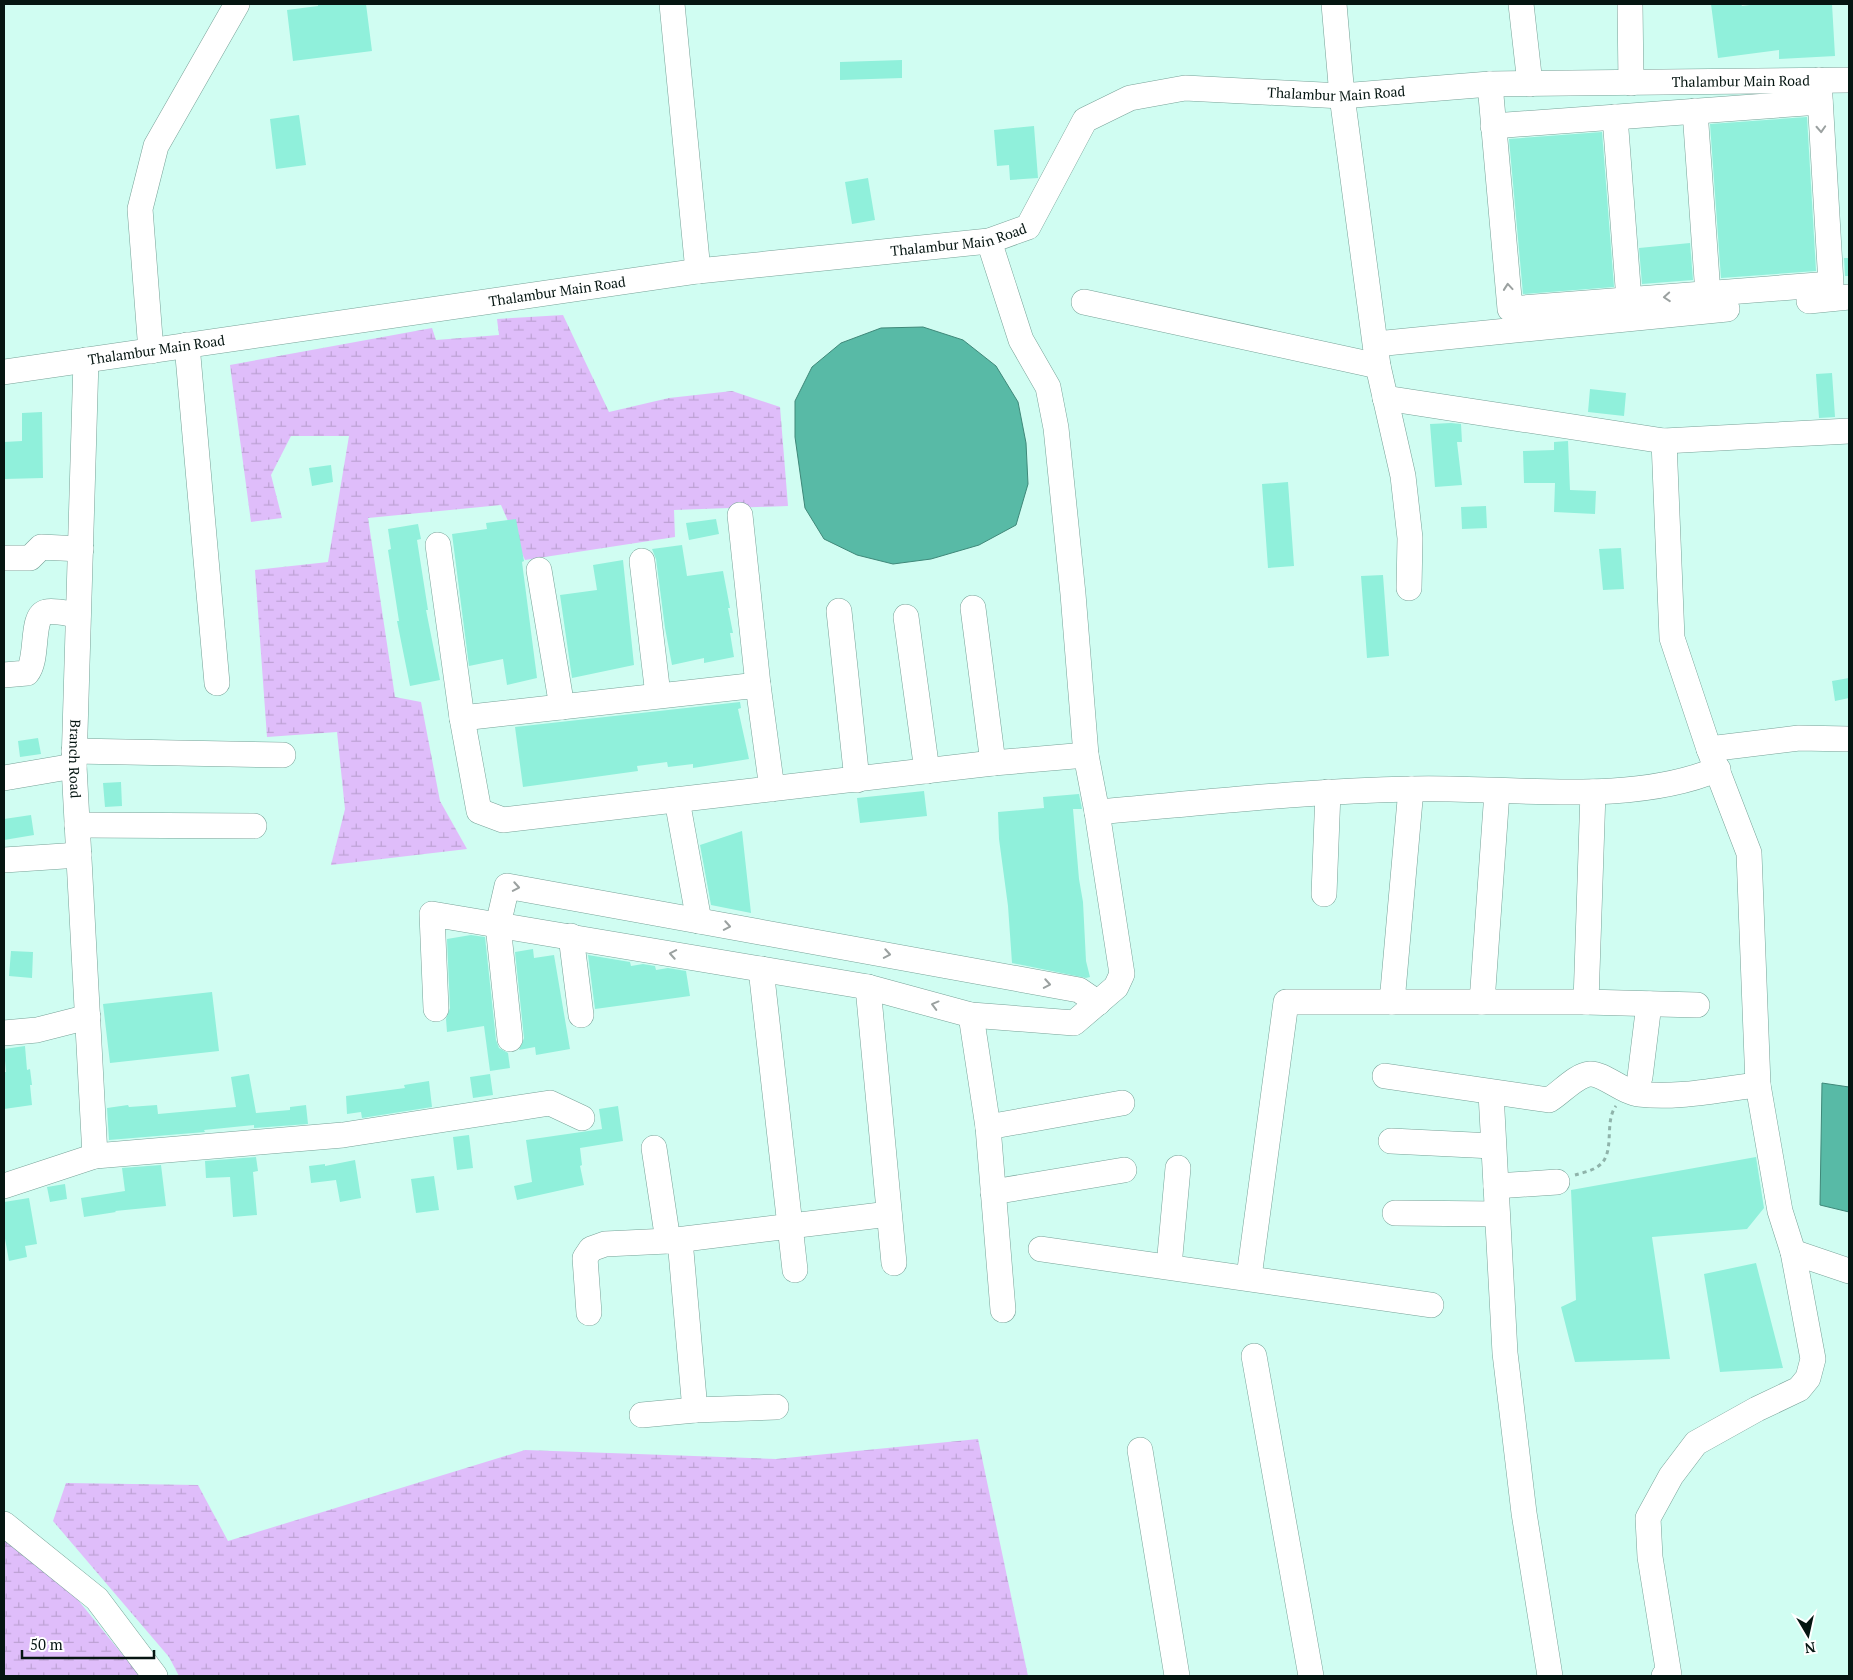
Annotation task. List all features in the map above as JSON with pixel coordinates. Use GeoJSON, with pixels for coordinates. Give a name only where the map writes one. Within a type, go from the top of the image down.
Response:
{"type":"FeatureCollection","features":[{"type":"Feature","properties":{"kind":"street"},"geometry":{"type":"LineString","coordinates":[[151,351],[140,209],[156,146],[236,4]]}},
{"type":"Feature","properties":{"kind":"street"},"geometry":{"type":"LineString","coordinates":[[672,4],[698,271]]}},
{"type":"Feature","properties":{"kind":"street"},"geometry":{"type":"LineString","coordinates":[[1334,4],[1342,96],[1377,355],[1403,476],[1410,538],[1409,588]]}},
{"type":"Feature","properties":{"kind":"street"},"geometry":{"type":"LineString","coordinates":[[1521,4],[1530,84]]}},
{"type":"Feature","properties":{"kind":"street"},"geometry":{"type":"LineString","coordinates":[[1630,4],[1631,83]]}},
{"type":"Feature","properties":{"kind":"street","name":"Thalambur Main Road"},"geometry":{"type":"LineString","coordinates":[[4,372],[698,271],[990,241],[1028,227],[1085,120],[1130,98],[1185,88],[1342,96],[1490,84],[1631,83],[1819,91],[1849,80]]}},
{"type":"Feature","properties":{"kind":"street"},"geometry":{"type":"LineString","coordinates":[[1490,84],[1510,309],[1831,284],[1819,91],[1695,111],[1494,126]]}},
{"type":"Feature","properties":{"kind":"street"},"geometry":{"type":"LineString","coordinates":[[1695,111],[1708,294]]}},
{"type":"Feature","properties":{"kind":"street"},"geometry":{"type":"LineString","coordinates":[[1614,117],[1630,300]]}},
{"type":"Feature","properties":{"kind":"street"},"geometry":{"type":"LineString","coordinates":[[436,1009],[432,914],[868,987],[971,1015],[1074,1022],[1116,987],[1122,974],[1097,812],[1086,755],[1073,594],[1056,428],[1048,387],[1020,340],[990,241]]}},
{"type":"Feature","properties":{"kind":"street"},"geometry":{"type":"LineString","coordinates":[[1084,302],[1377,355],[1849,297]]}},
{"type":"Feature","properties":{"kind":"street"},"geometry":{"type":"LineString","coordinates":[[187,345],[217,683]]}},
{"type":"Feature","properties":{"kind":"street","name":"Branch Road"},"geometry":{"type":"LineString","coordinates":[[86,360],[74,759],[95,1156]]}},
{"type":"Feature","properties":{"kind":"street"},"geometry":{"type":"LineString","coordinates":[[1385,398],[1664,441],[1849,431]]}},
{"type":"Feature","properties":{"kind":"street"},"geometry":{"type":"LineString","coordinates":[[1664,441],[1672,638],[1748,853],[1758,1084],[1780,1211],[1793,1252],[1813,1360],[1808,1378],[1799,1389],[1757,1409],[1696,1443],[1671,1476],[1648,1518],[1650,1558],[1669,1675],[1664,1676]]}},
{"type":"Feature","properties":{"kind":"street"},"geometry":{"type":"LineString","coordinates":[[740,515],[758,686],[772,789]]}},
{"type":"Feature","properties":{"kind":"street"},"geometry":{"type":"LineString","coordinates":[[438,545],[462,718],[479,811],[492,817],[510,820],[993,763],[1086,755]]}},
{"type":"Feature","properties":{"kind":"street"},"geometry":{"type":"LineString","coordinates":[[4,558],[30,558],[41,547],[80,550]]}},
{"type":"Feature","properties":{"kind":"street"},"geometry":{"type":"LineString","coordinates":[[642,561],[658,695]]}},
{"type":"Feature","properties":{"kind":"street"},"geometry":{"type":"LineString","coordinates":[[539,570],[562,707]]}},
{"type":"Feature","properties":{"kind":"street"},"geometry":{"type":"LineString","coordinates":[[973,608],[993,763]]}},
{"type":"Feature","properties":{"kind":"street"},"geometry":{"type":"LineString","coordinates":[[840,611],[858,780]]}},
{"type":"Feature","properties":{"kind":"street"},"geometry":{"type":"LineString","coordinates":[[4,675],[27,673],[33,666],[36,624],[39,616],[46,612],[78,615]]}},
{"type":"Feature","properties":{"kind":"street"},"geometry":{"type":"LineString","coordinates":[[906,618],[927,771]]}},
{"type":"Feature","properties":{"kind":"street"},"geometry":{"type":"LineString","coordinates":[[462,718],[658,695],[758,686]]}},
{"type":"Feature","properties":{"kind":"street"},"geometry":{"type":"LineString","coordinates":[[1097,812],[1328,792],[1411,789],[1497,792],[1593,792],[1666,785],[1698,777],[1714,759],[1799,738],[1849,739]]}},
{"type":"Feature","properties":{"kind":"street"},"geometry":{"type":"LineString","coordinates":[[4,778],[74,759],[284,755]]}},
{"type":"Feature","properties":{"kind":"street"},"geometry":{"type":"LineString","coordinates":[[1392,1002],[1411,789]]}},
{"type":"Feature","properties":{"kind":"street"},"geometry":{"type":"LineString","coordinates":[[1324,894],[1328,792]]}},
{"type":"Feature","properties":{"kind":"street"},"geometry":{"type":"LineString","coordinates":[[1482,1002],[1497,792]]}},
{"type":"Feature","properties":{"kind":"street"},"geometry":{"type":"LineString","coordinates":[[1586,1002],[1593,792]]}},
{"type":"Feature","properties":{"kind":"street"},"geometry":{"type":"LineString","coordinates":[[677,800],[700,921]]}},
{"type":"Feature","properties":{"kind":"street"},"geometry":{"type":"LineString","coordinates":[[77,825],[254,826]]}},
{"type":"Feature","properties":{"kind":"street"},"geometry":{"type":"LineString","coordinates":[[4,860],[79,855]]}},
{"type":"Feature","properties":{"kind":"street"},"geometry":{"type":"LineString","coordinates":[[510,1039],[498,925],[507,886],[1080,990],[1098,1003]]}},
{"type":"Feature","properties":{"kind":"street"},"geometry":{"type":"LineString","coordinates":[[571,936],[581,1015]]}},
{"type":"Feature","properties":{"kind":"street"},"geometry":{"type":"LineString","coordinates":[[784,936],[771,971],[794,1270]]}},
{"type":"Feature","properties":{"kind":"street"},"geometry":{"type":"LineString","coordinates":[[868,987],[894,1263]]}},
{"type":"Feature","properties":{"kind":"street"},"geometry":{"type":"LineString","coordinates":[[1249,1277],[1286,1002],[1586,1002],[1697,1005]]}},
{"type":"Feature","properties":{"kind":"street"},"geometry":{"type":"LineString","coordinates":[[1648,1004],[1633,1084],[1638,1094],[1666,1096],[1758,1084]]}},
{"type":"Feature","properties":{"kind":"street"},"geometry":{"type":"LineString","coordinates":[[971,1015],[988,1126],[1003,1310]]}},
{"type":"Feature","properties":{"kind":"street"},"geometry":{"type":"LineString","coordinates":[[4,1033],[37,1030],[88,1017]]}},
{"type":"Feature","properties":{"kind":"street"},"geometry":{"type":"LineString","coordinates":[[1385,1076],[1549,1100],[1584,1075],[1593,1073],[1633,1084]]}},
{"type":"Feature","properties":{"kind":"street"},"geometry":{"type":"LineString","coordinates":[[1491,1093],[1504,1353],[1524,1513],[1550,1676]]}},
{"type":"Feature","properties":{"kind":"street"},"geometry":{"type":"LineString","coordinates":[[4,1186],[95,1156],[343,1135],[550,1103],[582,1118]]}},
{"type":"Feature","properties":{"kind":"street"},"geometry":{"type":"LineString","coordinates":[[988,1126],[1122,1104]]}},
{"type":"Feature","properties":{"kind":"street"},"geometry":{"type":"LineString","coordinates":[[1391,1141],[1493,1146]]}},
{"type":"Feature","properties":{"kind":"street"},"geometry":{"type":"LineString","coordinates":[[654,1148],[674,1240],[695,1410]]}},
{"type":"Feature","properties":{"kind":"street"},"geometry":{"type":"LineString","coordinates":[[1169,1266],[1178,1168]]}},
{"type":"Feature","properties":{"kind":"street"},"geometry":{"type":"LineString","coordinates":[[993,1192],[1124,1170]]}},
{"type":"Feature","properties":{"kind":"street"},"geometry":{"type":"LineString","coordinates":[[1496,1186],[1557,1182]]}},
{"type":"Feature","properties":{"kind":"street"},"geometry":{"type":"LineString","coordinates":[[1394,1212],[1497,1214]]}},
{"type":"Feature","properties":{"kind":"street"},"geometry":{"type":"LineString","coordinates":[[589,1313],[586,1258],[591,1248],[606,1244],[674,1240],[790,1228],[889,1214]]}},
{"type":"Feature","properties":{"kind":"street"},"geometry":{"type":"LineString","coordinates":[[1041,1249],[1249,1277],[1431,1305]]}},
{"type":"Feature","properties":{"kind":"street"},"geometry":{"type":"LineString","coordinates":[[1793,1252],[1849,1271]]}},
{"type":"Feature","properties":{"kind":"street"},"geometry":{"type":"LineString","coordinates":[[1254,1356],[1311,1676]]}},
{"type":"Feature","properties":{"kind":"street"},"geometry":{"type":"LineString","coordinates":[[642,1415],[695,1410],[776,1407]]}},
{"type":"Feature","properties":{"kind":"street"},"geometry":{"type":"LineString","coordinates":[[1140,1450],[1177,1676]]}},
{"type":"Feature","properties":{"kind":"street"},"geometry":{"type":"LineString","coordinates":[[4,1524],[97,1600],[155,1676]]}},
{"type":"Feature","properties":{"kind":"path"},"geometry":{"type":"LineString","coordinates":[[1557,1182],[1598,1167],[1608,1154],[1610,1114],[1633,1084]]}},
{"type":"Feature","properties":{"kind":"green space"},"geometry":{"type":"Polygon","coordinates":[[[563,315],[609,412],[669,398],[732,391],[780,407],[788,506],[674,510],[675,537],[525,560],[501,505],[368,518],[395,697],[421,702],[440,801],[467,849],[331,865],[345,809],[337,732],[267,737],[255,570],[328,562],[349,436],[291,436],[271,475],[282,518],[251,522],[230,365],[432,328],[436,340],[499,335],[497,319],[563,315]]]}},
{"type":"Feature","properties":{"kind":"green space"},"geometry":{"type":"Polygon","coordinates":[[[978,1439],[1028,1676],[179,1676],[169,1657],[53,1521],[66,1483],[198,1485],[228,1541],[525,1450],[776,1459],[978,1439]]]}},
{"type":"Feature","properties":{"kind":"green space"},"geometry":{"type":"Polygon","coordinates":[[[4,1534],[78,1600],[140,1676],[4,1676],[4,1534]]]}},
{"type":"Feature","properties":{"kind":"shaded area"},"geometry":{"type":"Polygon","coordinates":[[[923,327],[963,340],[996,366],[1018,402],[1026,443],[1028,484],[1016,525],[979,545],[931,559],[893,564],[857,555],[824,539],[805,508],[795,437],[795,401],[812,367],[841,343],[881,328],[923,327]]]}},
{"type":"Feature","properties":{"kind":"shaded area"},"geometry":{"type":"Polygon","coordinates":[[[1822,1083],[1849,1087],[1849,1212],[1820,1205],[1822,1083]]]}},
{"type":"Feature","properties":{"kind":"building"},"geometry":{"type":"Polygon","coordinates":[[[318,4],[366,4],[372,51],[293,61],[287,10],[318,6],[318,4]]]}},
{"type":"Feature","properties":{"kind":"building"},"geometry":{"type":"Polygon","coordinates":[[[1711,4],[1741,4],[1742,6],[1758,4],[1832,4],[1835,56],[1779,59],[1779,50],[1718,58],[1711,4]]]}},
{"type":"Feature","properties":{"kind":"building"},"geometry":{"type":"Polygon","coordinates":[[[902,60],[902,78],[840,80],[840,62],[902,60]]]}},
{"type":"Feature","properties":{"kind":"building"},"geometry":{"type":"Polygon","coordinates":[[[299,115],[306,165],[276,169],[270,119],[299,115]]]}},
{"type":"Feature","properties":{"kind":"building"},"geometry":{"type":"Polygon","coordinates":[[[1807,117],[1816,271],[1721,278],[1710,124],[1807,117]]]}},
{"type":"Feature","properties":{"kind":"building"},"geometry":{"type":"Polygon","coordinates":[[[1034,126],[1038,178],[1010,180],[1009,165],[997,166],[994,130],[1034,126]]]}},
{"type":"Feature","properties":{"kind":"building"},"geometry":{"type":"Polygon","coordinates":[[[1602,132],[1614,287],[1523,294],[1509,139],[1602,132]]]}},
{"type":"Feature","properties":{"kind":"building"},"geometry":{"type":"Polygon","coordinates":[[[868,178],[875,220],[852,224],[845,182],[868,178]]]}},
{"type":"Feature","properties":{"kind":"building"},"geometry":{"type":"Polygon","coordinates":[[[1690,243],[1693,280],[1642,284],[1639,248],[1690,243]]]}},
{"type":"Feature","properties":{"kind":"building"},"geometry":{"type":"Polygon","coordinates":[[[1844,258],[1849,258],[1849,276],[1845,276],[1844,258]]]}},
{"type":"Feature","properties":{"kind":"building"},"geometry":{"type":"Polygon","coordinates":[[[1832,373],[1835,417],[1819,418],[1816,374],[1832,373]]]}},
{"type":"Feature","properties":{"kind":"building"},"geometry":{"type":"Polygon","coordinates":[[[1590,389],[1626,393],[1624,416],[1588,412],[1590,389]]]}},
{"type":"Feature","properties":{"kind":"building"},"geometry":{"type":"Polygon","coordinates":[[[42,412],[43,478],[4,479],[4,442],[22,441],[22,413],[42,412]]]}},
{"type":"Feature","properties":{"kind":"building"},"geometry":{"type":"Polygon","coordinates":[[[1430,424],[1461,424],[1462,442],[1457,442],[1462,485],[1435,487],[1430,424]]]}},
{"type":"Feature","properties":{"kind":"building"},"geometry":{"type":"Polygon","coordinates":[[[1568,441],[1570,490],[1596,491],[1595,514],[1554,512],[1555,483],[1524,483],[1523,451],[1554,450],[1554,442],[1568,441]]]}},
{"type":"Feature","properties":{"kind":"building"},"geometry":{"type":"Polygon","coordinates":[[[331,465],[333,482],[312,486],[309,468],[331,465]]]}},
{"type":"Feature","properties":{"kind":"building"},"geometry":{"type":"Polygon","coordinates":[[[1288,482],[1294,566],[1268,568],[1262,484],[1288,482]]]}},
{"type":"Feature","properties":{"kind":"building"},"geometry":{"type":"Polygon","coordinates":[[[1486,506],[1487,528],[1462,529],[1461,507],[1486,506]]]}},
{"type":"Feature","properties":{"kind":"building"},"geometry":{"type":"Polygon","coordinates":[[[516,519],[524,561],[522,562],[537,678],[507,685],[503,659],[469,666],[452,534],[487,529],[486,523],[516,519]]]}},
{"type":"Feature","properties":{"kind":"building"},"geometry":{"type":"Polygon","coordinates":[[[716,519],[719,534],[689,540],[686,523],[716,519]]]}},
{"type":"Feature","properties":{"kind":"building"},"geometry":{"type":"Polygon","coordinates":[[[418,524],[421,539],[417,540],[428,610],[426,610],[440,680],[410,686],[397,621],[399,621],[388,550],[391,549],[388,529],[418,524]]]}},
{"type":"Feature","properties":{"kind":"building"},"geometry":{"type":"Polygon","coordinates":[[[682,545],[687,576],[723,571],[730,608],[728,608],[733,633],[730,633],[734,657],[704,663],[704,658],[672,665],[656,559],[652,549],[682,545]]]}},
{"type":"Feature","properties":{"kind":"building"},"geometry":{"type":"Polygon","coordinates":[[[1621,548],[1624,589],[1603,590],[1599,549],[1621,548]]]}},
{"type":"Feature","properties":{"kind":"building"},"geometry":{"type":"Polygon","coordinates":[[[623,560],[634,665],[572,678],[560,595],[597,590],[593,565],[623,560]]]}},
{"type":"Feature","properties":{"kind":"building"},"geometry":{"type":"Polygon","coordinates":[[[1383,575],[1389,656],[1367,658],[1361,576],[1383,575]]]}},
{"type":"Feature","properties":{"kind":"building"},"geometry":{"type":"Polygon","coordinates":[[[1849,678],[1849,698],[1835,701],[1832,681],[1849,678]]]}},
{"type":"Feature","properties":{"kind":"building"},"geometry":{"type":"Polygon","coordinates":[[[740,702],[741,708],[738,709],[749,759],[693,768],[693,764],[668,767],[667,762],[637,766],[638,771],[523,787],[515,727],[740,702]]]}},
{"type":"Feature","properties":{"kind":"building"},"geometry":{"type":"Polygon","coordinates":[[[38,738],[41,754],[20,757],[18,741],[38,738]]]}},
{"type":"Feature","properties":{"kind":"building"},"geometry":{"type":"Polygon","coordinates":[[[121,782],[122,806],[105,807],[103,783],[121,782]]]}},
{"type":"Feature","properties":{"kind":"building"},"geometry":{"type":"Polygon","coordinates":[[[924,791],[927,816],[860,823],[857,798],[924,791]]]}},
{"type":"Feature","properties":{"kind":"building"},"geometry":{"type":"Polygon","coordinates":[[[1079,794],[1082,809],[1073,809],[1079,879],[1083,902],[1086,961],[1090,977],[1086,978],[1012,963],[1008,906],[999,839],[998,812],[1044,808],[1043,797],[1079,794]]]}},
{"type":"Feature","properties":{"kind":"building"},"geometry":{"type":"Polygon","coordinates":[[[31,815],[34,835],[4,840],[4,819],[31,815]]]}},
{"type":"Feature","properties":{"kind":"building"},"geometry":{"type":"Polygon","coordinates":[[[742,831],[751,913],[711,905],[700,845],[742,831]]]}},
{"type":"Feature","properties":{"kind":"building"},"geometry":{"type":"Polygon","coordinates":[[[471,935],[485,937],[496,1040],[499,1048],[508,1053],[510,1068],[490,1071],[484,1026],[447,1032],[446,1019],[450,1008],[447,939],[471,935]]]}},
{"type":"Feature","properties":{"kind":"building"},"geometry":{"type":"Polygon","coordinates":[[[533,949],[534,958],[554,955],[570,1049],[536,1055],[535,1047],[519,1050],[524,1038],[515,952],[533,949]]]}},
{"type":"Feature","properties":{"kind":"building"},"geometry":{"type":"Polygon","coordinates":[[[11,951],[33,952],[32,978],[9,976],[11,951]]]}},
{"type":"Feature","properties":{"kind":"building"},"geometry":{"type":"Polygon","coordinates":[[[588,955],[630,962],[631,966],[643,964],[655,966],[656,970],[668,968],[686,971],[690,996],[595,1009],[588,955]]]}},
{"type":"Feature","properties":{"kind":"building"},"geometry":{"type":"Polygon","coordinates":[[[212,992],[219,1051],[110,1063],[103,1004],[212,992]]]}},
{"type":"Feature","properties":{"kind":"building"},"geometry":{"type":"Polygon","coordinates":[[[25,1046],[27,1070],[30,1069],[32,1085],[30,1085],[32,1105],[4,1109],[4,1072],[6,1072],[4,1049],[25,1046]]]}},
{"type":"Feature","properties":{"kind":"building"},"geometry":{"type":"Polygon","coordinates":[[[249,1074],[256,1113],[290,1110],[290,1107],[306,1105],[308,1124],[254,1128],[254,1125],[204,1130],[205,1132],[109,1140],[107,1108],[128,1105],[129,1107],[157,1105],[158,1114],[236,1107],[231,1077],[249,1074]]]}},
{"type":"Feature","properties":{"kind":"building"},"geometry":{"type":"Polygon","coordinates":[[[490,1074],[493,1095],[473,1098],[470,1077],[490,1074]]]}},
{"type":"Feature","properties":{"kind":"building"},"geometry":{"type":"Polygon","coordinates":[[[429,1081],[432,1107],[362,1118],[361,1112],[347,1114],[346,1096],[405,1088],[404,1085],[429,1081]]]}},
{"type":"Feature","properties":{"kind":"building"},"geometry":{"type":"Polygon","coordinates":[[[618,1106],[623,1141],[580,1148],[582,1165],[580,1166],[584,1185],[517,1200],[514,1186],[532,1182],[526,1140],[602,1129],[599,1109],[618,1106]]]}},
{"type":"Feature","properties":{"kind":"building"},"geometry":{"type":"Polygon","coordinates":[[[469,1135],[473,1168],[457,1170],[453,1137],[469,1135]]]}},
{"type":"Feature","properties":{"kind":"building"},"geometry":{"type":"Polygon","coordinates":[[[256,1157],[258,1171],[253,1172],[257,1215],[233,1217],[230,1177],[206,1178],[205,1161],[256,1157]]]}},
{"type":"Feature","properties":{"kind":"building"},"geometry":{"type":"Polygon","coordinates":[[[1756,1157],[1764,1208],[1747,1229],[1652,1237],[1670,1359],[1575,1362],[1561,1307],[1576,1300],[1571,1190],[1756,1157]]]}},
{"type":"Feature","properties":{"kind":"building"},"geometry":{"type":"Polygon","coordinates":[[[355,1160],[361,1198],[340,1202],[336,1180],[311,1183],[309,1166],[325,1164],[325,1166],[355,1160]]]}},
{"type":"Feature","properties":{"kind":"building"},"geometry":{"type":"Polygon","coordinates":[[[161,1165],[166,1206],[115,1211],[84,1217],[81,1198],[125,1191],[122,1168],[161,1165]]]}},
{"type":"Feature","properties":{"kind":"building"},"geometry":{"type":"Polygon","coordinates":[[[434,1176],[439,1210],[416,1213],[411,1179],[434,1176]]]}},
{"type":"Feature","properties":{"kind":"building"},"geometry":{"type":"Polygon","coordinates":[[[65,1184],[67,1199],[50,1202],[47,1187],[65,1184]]]}},
{"type":"Feature","properties":{"kind":"building"},"geometry":{"type":"Polygon","coordinates":[[[29,1198],[37,1244],[25,1246],[27,1257],[9,1261],[4,1233],[4,1202],[29,1198]]]}},
{"type":"Feature","properties":{"kind":"building"},"geometry":{"type":"Polygon","coordinates":[[[1756,1263],[1783,1368],[1720,1372],[1704,1274],[1756,1263]]]}}]}
